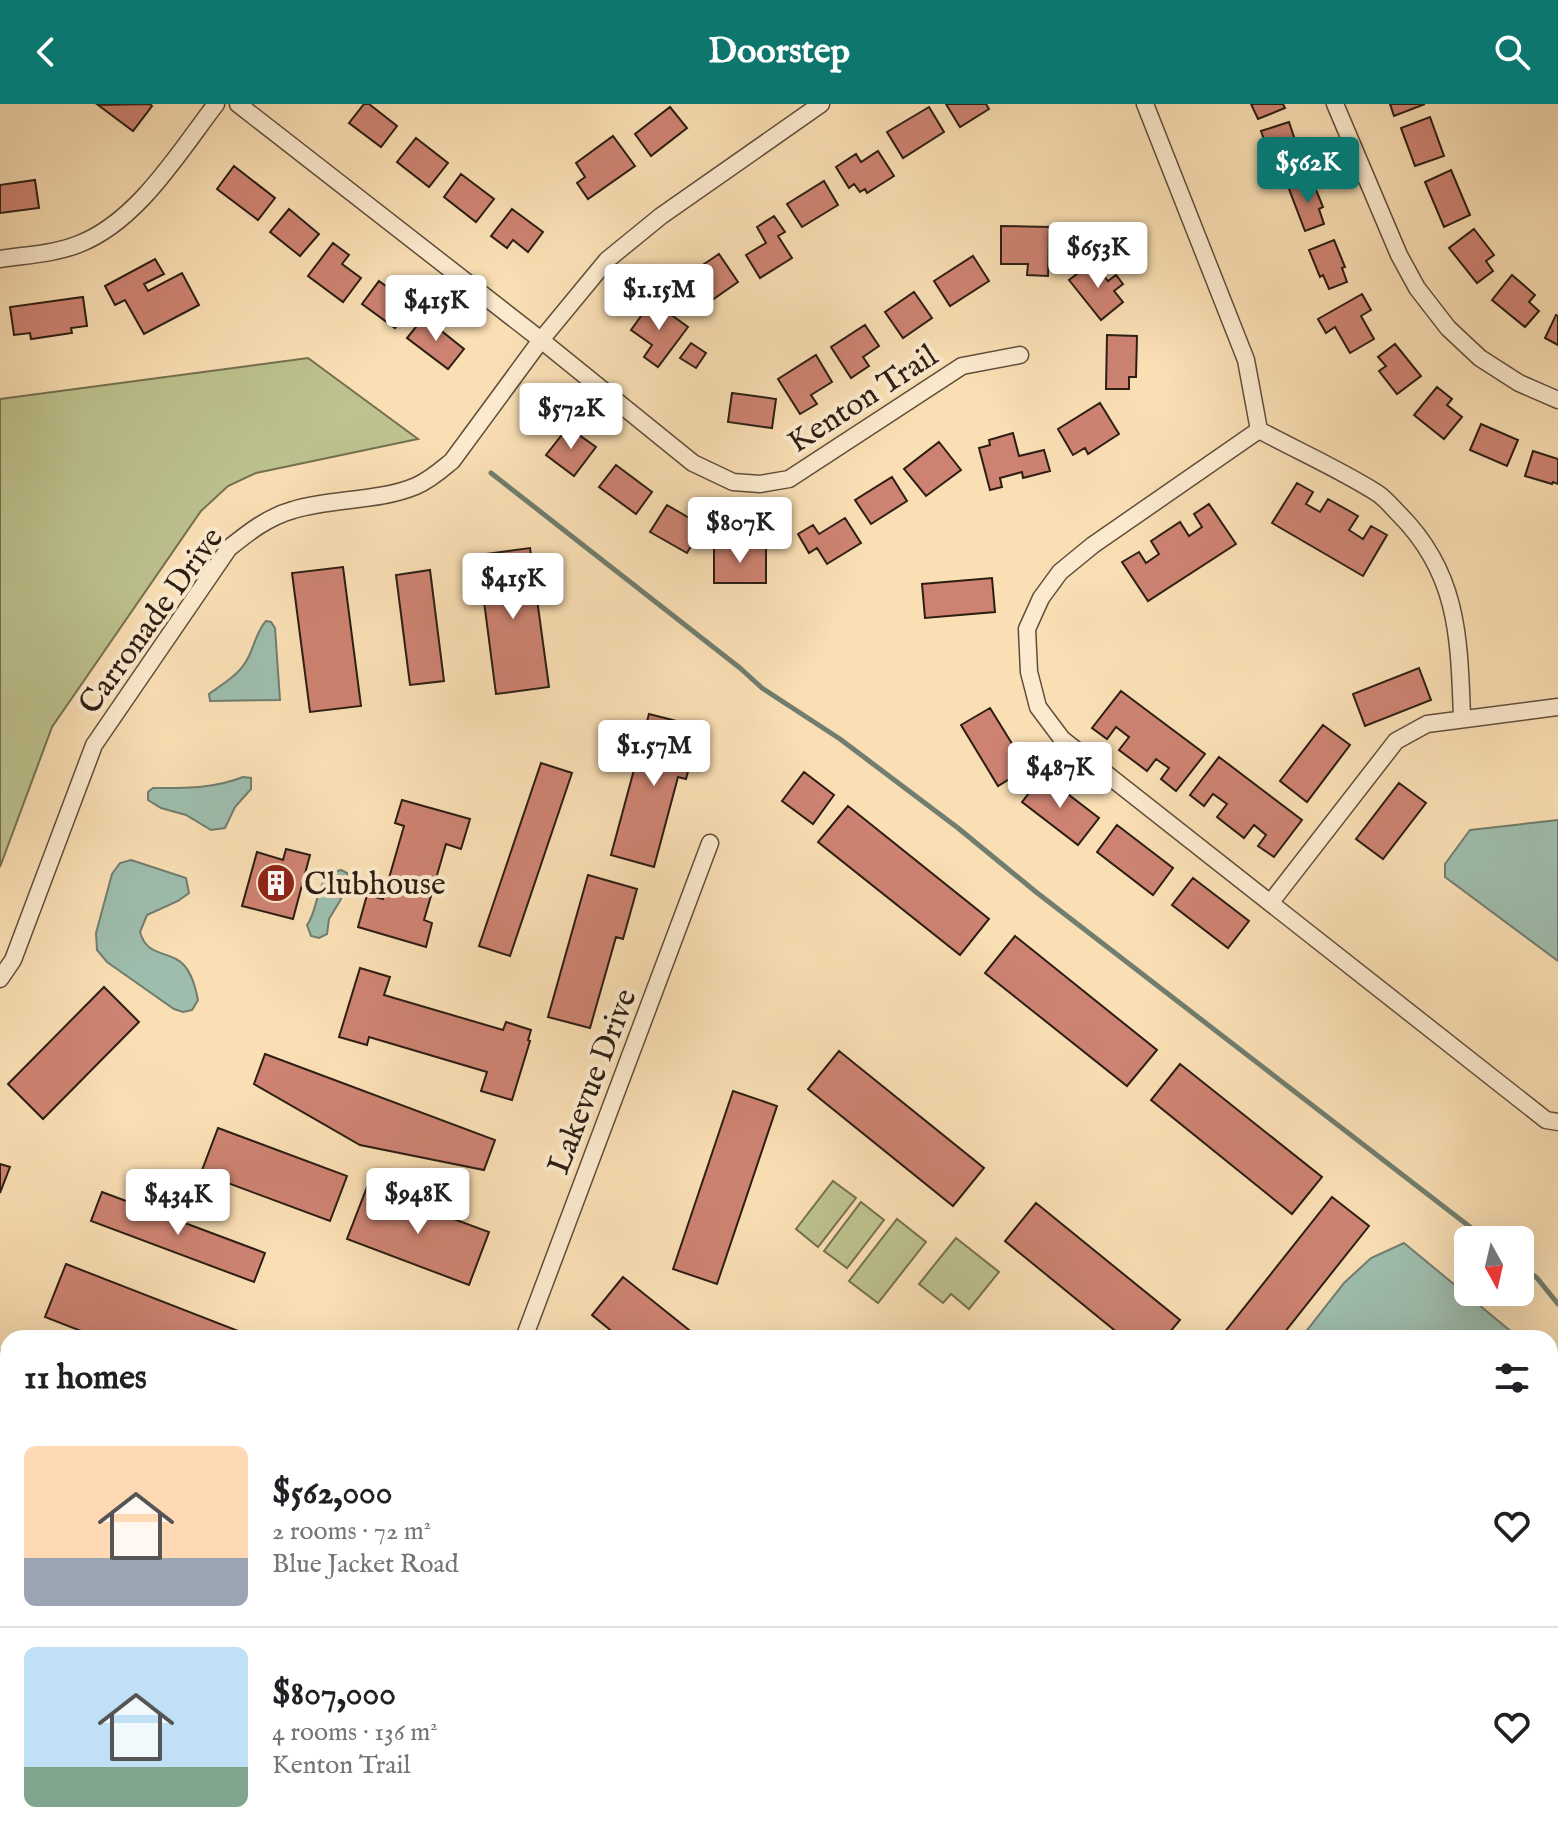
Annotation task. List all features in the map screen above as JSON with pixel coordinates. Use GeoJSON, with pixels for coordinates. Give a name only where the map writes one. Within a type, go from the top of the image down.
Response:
{"type":"FeatureCollection","features":[{"type":"Feature","properties":{"kind":"street"},"geometry":{"type":"LineString","coordinates":[[0,259],[53,251],[102,233],[138,204],[216,104]]}},
{"type":"Feature","properties":{"kind":"street","name":"Kenton Trail"},"geometry":{"type":"LineString","coordinates":[[238,104],[541,340],[693,463],[720,478],[743,484],[774,482],[801,473],[962,366],[1020,355]]}},
{"type":"Feature","properties":{"kind":"street","name":"Carronade Drive"},"geometry":{"type":"LineString","coordinates":[[0,979],[13,960],[94,745],[229,548],[259,524],[293,510],[392,492],[415,486],[436,474],[452,461],[541,340],[607,260],[630,239],[821,104]]}},
{"type":"Feature","properties":{"kind":"street"},"geometry":{"type":"LineString","coordinates":[[1145,104],[1246,360],[1259,430]]}},
{"type":"Feature","properties":{"kind":"street"},"geometry":{"type":"LineString","coordinates":[[1335,104],[1399,255],[1417,288],[1448,328],[1480,358],[1519,383],[1558,400]]}},
{"type":"Feature","properties":{"kind":"street"},"geometry":{"type":"LineString","coordinates":[[1259,430],[1380,495],[1414,529],[1435,564],[1452,602],[1458,636],[1462,717]]}},
{"type":"Feature","properties":{"kind":"street"},"geometry":{"type":"LineString","coordinates":[[1259,430],[1093,545],[1060,572],[1041,598],[1027,629],[1029,672],[1038,707],[1062,739],[1546,1120],[1558,1122]]}},
{"type":"Feature","properties":{"kind":"street"},"geometry":{"type":"LineString","coordinates":[[1271,902],[1373,766],[1396,741],[1427,724],[1462,717],[1558,707]]}},
{"type":"Feature","properties":{"kind":"street","name":"Lakevue Drive"},"geometry":{"type":"LineString","coordinates":[[527,1330],[710,843]]}},
{"type":"Feature","properties":{"kind":"green space"},"geometry":{"type":"Polygon","coordinates":[[[308,358],[418,439],[256,473],[228,486],[201,511],[52,727],[0,867],[0,399],[308,358]]]}},
{"type":"Feature","properties":{"kind":"green space"},"geometry":{"type":"Polygon","coordinates":[[[833,1181],[856,1198],[818,1247],[796,1229],[833,1181]]]}},
{"type":"Feature","properties":{"kind":"green space"},"geometry":{"type":"Polygon","coordinates":[[[861,1202],[884,1220],[847,1268],[824,1251],[861,1202]]]}},
{"type":"Feature","properties":{"kind":"green space"},"geometry":{"type":"Polygon","coordinates":[[[897,1219],[926,1242],[878,1303],[849,1281],[897,1219]]]}},
{"type":"Feature","properties":{"kind":"green space"},"geometry":{"type":"Polygon","coordinates":[[[956,1238],[999,1272],[969,1309],[951,1294],[943,1303],[919,1284],[956,1238]]]}},
{"type":"Feature","properties":{"kind":"shaded area"},"geometry":{"type":"Polygon","coordinates":[[[266,621],[275,628],[280,700],[210,701],[209,694],[242,668],[266,621]]]}},
{"type":"Feature","properties":{"kind":"shaded area"},"geometry":{"type":"Polygon","coordinates":[[[243,777],[251,778],[251,789],[235,807],[225,828],[211,830],[186,815],[161,808],[148,800],[148,792],[153,788],[210,786],[243,777]]]}},
{"type":"Feature","properties":{"kind":"shaded area"},"geometry":{"type":"Polygon","coordinates":[[[1558,820],[1558,961],[1445,877],[1445,864],[1470,830],[1558,820]]]}},
{"type":"Feature","properties":{"kind":"shaded area"},"geometry":{"type":"Polygon","coordinates":[[[131,860],[186,878],[189,893],[147,915],[140,932],[150,948],[181,962],[188,971],[198,1000],[192,1010],[183,1012],[174,1009],[107,962],[97,950],[96,933],[112,874],[120,863],[131,860]]]}},
{"type":"Feature","properties":{"kind":"shaded area"},"geometry":{"type":"Polygon","coordinates":[[[341,870],[347,873],[348,879],[329,919],[327,934],[319,938],[311,936],[307,925],[322,885],[332,873],[341,870]]]}},
{"type":"Feature","properties":{"kind":"shaded area"},"geometry":{"type":"Polygon","coordinates":[[[1404,1243],[1454,1284],[1454,1306],[1480,1306],[1509,1330],[1307,1330],[1344,1283],[1371,1258],[1404,1243]]]}},
{"type":"Feature","properties":{"kind":"building"},"geometry":{"type":"Polygon","coordinates":[[[364,104],[369,104],[397,126],[381,147],[349,123],[364,104]]]}},
{"type":"Feature","properties":{"kind":"building"},"geometry":{"type":"Polygon","coordinates":[[[946,104],[986,104],[989,109],[960,127],[946,104]]]}},
{"type":"Feature","properties":{"kind":"building"},"geometry":{"type":"Polygon","coordinates":[[[1251,104],[1283,104],[1285,108],[1258,119],[1251,104]]]}},
{"type":"Feature","properties":{"kind":"building"},"geometry":{"type":"Polygon","coordinates":[[[1390,104],[1425,104],[1394,116],[1390,104]]]}},
{"type":"Feature","properties":{"kind":"building"},"geometry":{"type":"Polygon","coordinates":[[[98,105],[152,106],[133,131],[98,105]]]}},
{"type":"Feature","properties":{"kind":"building"},"geometry":{"type":"Polygon","coordinates":[[[670,107],[687,128],[651,156],[635,134],[670,107]]]}},
{"type":"Feature","properties":{"kind":"building"},"geometry":{"type":"Polygon","coordinates":[[[929,107],[944,132],[903,158],[887,132],[929,107]]]}},
{"type":"Feature","properties":{"kind":"building"},"geometry":{"type":"Polygon","coordinates":[[[1430,117],[1444,156],[1415,166],[1401,128],[1430,117]]]}},
{"type":"Feature","properties":{"kind":"building"},"geometry":{"type":"Polygon","coordinates":[[[1289,122],[1304,167],[1277,176],[1261,131],[1289,122]]]}},
{"type":"Feature","properties":{"kind":"building"},"geometry":{"type":"Polygon","coordinates":[[[613,136],[635,166],[588,199],[577,183],[585,177],[576,163],[613,136]]]}},
{"type":"Feature","properties":{"kind":"building"},"geometry":{"type":"Polygon","coordinates":[[[416,138],[448,163],[429,187],[397,162],[416,138]]]}},
{"type":"Feature","properties":{"kind":"building"},"geometry":{"type":"Polygon","coordinates":[[[878,151],[894,176],[867,193],[865,189],[860,192],[854,184],[849,188],[836,167],[856,154],[861,162],[878,151]]]}},
{"type":"Feature","properties":{"kind":"building"},"geometry":{"type":"Polygon","coordinates":[[[234,166],[275,198],[258,220],[217,189],[234,166]]]}},
{"type":"Feature","properties":{"kind":"building"},"geometry":{"type":"Polygon","coordinates":[[[1451,170],[1470,215],[1444,227],[1425,182],[1451,170]]]}},
{"type":"Feature","properties":{"kind":"building"},"geometry":{"type":"Polygon","coordinates":[[[461,174],[494,199],[476,222],[444,197],[461,174]]]}},
{"type":"Feature","properties":{"kind":"building"},"geometry":{"type":"Polygon","coordinates":[[[35,180],[39,208],[0,213],[0,185],[35,180]]]}},
{"type":"Feature","properties":{"kind":"building"},"geometry":{"type":"Polygon","coordinates":[[[1312,180],[1323,207],[1319,209],[1324,224],[1305,231],[1289,189],[1312,180]]]}},
{"type":"Feature","properties":{"kind":"building"},"geometry":{"type":"Polygon","coordinates":[[[824,181],[838,205],[802,227],[787,204],[824,181]]]}},
{"type":"Feature","properties":{"kind":"building"},"geometry":{"type":"Polygon","coordinates":[[[289,209],[319,234],[300,256],[270,232],[289,209]]]}},
{"type":"Feature","properties":{"kind":"building"},"geometry":{"type":"Polygon","coordinates":[[[512,209],[543,232],[528,252],[513,240],[507,248],[491,236],[512,209]]]}},
{"type":"Feature","properties":{"kind":"building"},"geometry":{"type":"Polygon","coordinates":[[[774,216],[785,232],[778,236],[792,258],[760,278],[746,255],[766,243],[757,227],[774,216]]]}},
{"type":"Feature","properties":{"kind":"building"},"geometry":{"type":"Polygon","coordinates":[[[1001,226],[1049,227],[1048,276],[1027,275],[1028,264],[1001,264],[1001,226]]]}},
{"type":"Feature","properties":{"kind":"building"},"geometry":{"type":"Polygon","coordinates":[[[1474,229],[1494,255],[1486,261],[1493,271],[1477,283],[1449,248],[1474,229]]]}},
{"type":"Feature","properties":{"kind":"building"},"geometry":{"type":"Polygon","coordinates":[[[1334,240],[1345,267],[1342,268],[1347,282],[1329,289],[1323,275],[1320,277],[1309,250],[1334,240]]]}},
{"type":"Feature","properties":{"kind":"building"},"geometry":{"type":"Polygon","coordinates":[[[333,243],[349,255],[342,264],[361,278],[343,302],[308,276],[333,243]]]}},
{"type":"Feature","properties":{"kind":"building"},"geometry":{"type":"Polygon","coordinates":[[[719,254],[738,282],[702,307],[682,279],[719,254]]]}},
{"type":"Feature","properties":{"kind":"building"},"geometry":{"type":"Polygon","coordinates":[[[973,256],[989,281],[950,306],[934,281],[973,256]]]}},
{"type":"Feature","properties":{"kind":"building"},"geometry":{"type":"Polygon","coordinates":[[[155,259],[164,274],[144,284],[148,291],[182,273],[199,305],[144,334],[125,300],[115,305],[105,286],[155,259]]]}},
{"type":"Feature","properties":{"kind":"building"},"geometry":{"type":"Polygon","coordinates":[[[1093,262],[1108,281],[1116,275],[1123,284],[1114,291],[1123,302],[1101,320],[1069,280],[1093,262]]]}},
{"type":"Feature","properties":{"kind":"building"},"geometry":{"type":"Polygon","coordinates":[[[1512,275],[1535,295],[1529,302],[1539,311],[1525,327],[1492,300],[1512,275]]]}},
{"type":"Feature","properties":{"kind":"building"},"geometry":{"type":"Polygon","coordinates":[[[379,281],[412,305],[395,328],[362,304],[379,281]]]}},
{"type":"Feature","properties":{"kind":"building"},"geometry":{"type":"Polygon","coordinates":[[[914,292],[932,318],[903,338],[885,312],[914,292]]]}},
{"type":"Feature","properties":{"kind":"building"},"geometry":{"type":"Polygon","coordinates":[[[1362,294],[1371,310],[1361,316],[1374,339],[1350,353],[1335,327],[1326,333],[1318,319],[1362,294]]]}},
{"type":"Feature","properties":{"kind":"building"},"geometry":{"type":"Polygon","coordinates":[[[83,297],[87,326],[71,328],[72,333],[31,339],[30,333],[14,335],[10,307],[83,297]]]}},
{"type":"Feature","properties":{"kind":"building"},"geometry":{"type":"Polygon","coordinates":[[[652,301],[688,327],[658,367],[644,357],[652,345],[631,330],[652,301]]]}},
{"type":"Feature","properties":{"kind":"building"},"geometry":{"type":"Polygon","coordinates":[[[1558,316],[1558,345],[1545,338],[1558,316]]]}},
{"type":"Feature","properties":{"kind":"building"},"geometry":{"type":"Polygon","coordinates":[[[424,317],[464,349],[448,369],[407,338],[424,317]]]}},
{"type":"Feature","properties":{"kind":"building"},"geometry":{"type":"Polygon","coordinates":[[[865,325],[879,346],[863,357],[869,366],[851,378],[831,347],[865,325]]]}},
{"type":"Feature","properties":{"kind":"building"},"geometry":{"type":"Polygon","coordinates":[[[1107,335],[1137,336],[1136,377],[1129,377],[1129,389],[1106,389],[1107,335]]]}},
{"type":"Feature","properties":{"kind":"building"},"geometry":{"type":"Polygon","coordinates":[[[691,343],[706,353],[696,368],[680,358],[691,343]]]}},
{"type":"Feature","properties":{"kind":"building"},"geometry":{"type":"Polygon","coordinates":[[[1395,344],[1421,376],[1397,394],[1379,371],[1386,366],[1378,357],[1395,344]]]}},
{"type":"Feature","properties":{"kind":"building"},"geometry":{"type":"Polygon","coordinates":[[[816,355],[832,382],[811,395],[817,404],[800,414],[778,379],[816,355]]]}},
{"type":"Feature","properties":{"kind":"building"},"geometry":{"type":"Polygon","coordinates":[[[1437,387],[1452,399],[1447,405],[1462,417],[1444,439],[1414,415],[1437,387]]]}},
{"type":"Feature","properties":{"kind":"building"},"geometry":{"type":"Polygon","coordinates":[[[732,393],[776,399],[772,428],[728,422],[732,393]]]}},
{"type":"Feature","properties":{"kind":"building"},"geometry":{"type":"Polygon","coordinates":[[[1100,403],[1119,434],[1088,454],[1085,448],[1073,455],[1058,429],[1100,403]]]}},
{"type":"Feature","properties":{"kind":"building"},"geometry":{"type":"Polygon","coordinates":[[[1481,424],[1518,440],[1507,466],[1470,450],[1481,424]]]}},
{"type":"Feature","properties":{"kind":"building"},"geometry":{"type":"Polygon","coordinates":[[[568,427],[596,447],[574,476],[546,455],[568,427]]]}},
{"type":"Feature","properties":{"kind":"building"},"geometry":{"type":"Polygon","coordinates":[[[1013,433],[1019,456],[1044,450],[1050,471],[1023,478],[1022,472],[1000,478],[1002,487],[990,490],[979,448],[990,445],[989,440],[1013,433]]]}},
{"type":"Feature","properties":{"kind":"building"},"geometry":{"type":"Polygon","coordinates":[[[939,442],[961,470],[926,496],[904,469],[939,442]]]}},
{"type":"Feature","properties":{"kind":"building"},"geometry":{"type":"Polygon","coordinates":[[[1533,451],[1558,459],[1558,484],[1525,476],[1533,451]]]}},
{"type":"Feature","properties":{"kind":"building"},"geometry":{"type":"Polygon","coordinates":[[[616,465],[652,492],[636,514],[599,487],[616,465]]]}},
{"type":"Feature","properties":{"kind":"building"},"geometry":{"type":"Polygon","coordinates":[[[892,477],[907,501],[871,524],[855,500],[892,477]]]}},
{"type":"Feature","properties":{"kind":"building"},"geometry":{"type":"Polygon","coordinates":[[[1297,483],[1313,492],[1306,504],[1320,512],[1328,499],[1358,516],[1349,530],[1363,539],[1371,526],[1387,535],[1363,576],[1272,523],[1297,483]]]}},
{"type":"Feature","properties":{"kind":"building"},"geometry":{"type":"Polygon","coordinates":[[[1209,504],[1236,544],[1148,601],[1122,562],[1139,552],[1146,563],[1159,554],[1151,541],[1180,522],[1189,536],[1202,527],[1194,514],[1209,504]]]}},
{"type":"Feature","properties":{"kind":"building"},"geometry":{"type":"Polygon","coordinates":[[[667,505],[703,526],[687,553],[650,532],[667,505]]]}},
{"type":"Feature","properties":{"kind":"building"},"geometry":{"type":"Polygon","coordinates":[[[845,518],[861,543],[827,564],[817,548],[809,553],[798,534],[813,525],[819,534],[845,518]]]}},
{"type":"Feature","properties":{"kind":"building"},"geometry":{"type":"Polygon","coordinates":[[[714,547],[766,547],[766,583],[714,583],[714,547]]]}},
{"type":"Feature","properties":{"kind":"building"},"geometry":{"type":"Polygon","coordinates":[[[530,548],[549,687],[496,694],[478,555],[530,548]]]}},
{"type":"Feature","properties":{"kind":"building"},"geometry":{"type":"Polygon","coordinates":[[[343,567],[361,706],[310,712],[292,573],[343,567]]]}},
{"type":"Feature","properties":{"kind":"building"},"geometry":{"type":"Polygon","coordinates":[[[430,570],[444,681],[410,685],[396,575],[430,570]]]}},
{"type":"Feature","properties":{"kind":"building"},"geometry":{"type":"Polygon","coordinates":[[[992,578],[995,612],[925,618],[922,584],[992,578]]]}},
{"type":"Feature","properties":{"kind":"building"},"geometry":{"type":"Polygon","coordinates":[[[1419,668],[1431,700],[1365,726],[1353,694],[1419,668]]]}},
{"type":"Feature","properties":{"kind":"building"},"geometry":{"type":"Polygon","coordinates":[[[1121,691],[1205,754],[1176,791],[1161,779],[1169,768],[1156,759],[1147,771],[1119,750],[1129,737],[1116,727],[1107,739],[1092,728],[1121,691]]]}},
{"type":"Feature","properties":{"kind":"building"},"geometry":{"type":"Polygon","coordinates":[[[990,708],[1027,768],[998,786],[961,725],[990,708]]]}},
{"type":"Feature","properties":{"kind":"building"},"geometry":{"type":"Polygon","coordinates":[[[649,714],[700,727],[686,779],[678,777],[654,867],[611,855],[649,714]]]}},
{"type":"Feature","properties":{"kind":"building"},"geometry":{"type":"Polygon","coordinates":[[[1323,725],[1350,745],[1307,802],[1280,781],[1323,725]]]}},
{"type":"Feature","properties":{"kind":"building"},"geometry":{"type":"Polygon","coordinates":[[[1219,757],[1302,820],[1274,857],[1258,846],[1266,835],[1254,825],[1244,838],[1217,817],[1227,804],[1213,794],[1204,806],[1190,795],[1219,757]]]}},
{"type":"Feature","properties":{"kind":"building"},"geometry":{"type":"Polygon","coordinates":[[[541,763],[572,773],[510,956],[479,946],[541,763]]]}},
{"type":"Feature","properties":{"kind":"building"},"geometry":{"type":"Polygon","coordinates":[[[804,772],[834,795],[813,824],[782,801],[804,772]]]}},
{"type":"Feature","properties":{"kind":"building"},"geometry":{"type":"Polygon","coordinates":[[[1043,775],[1099,818],[1078,845],[1022,802],[1043,775]]]}},
{"type":"Feature","properties":{"kind":"building"},"geometry":{"type":"Polygon","coordinates":[[[1399,783],[1426,803],[1383,859],[1356,839],[1399,783]]]}},
{"type":"Feature","properties":{"kind":"building"},"geometry":{"type":"Polygon","coordinates":[[[402,800],[470,819],[461,849],[446,844],[424,920],[432,923],[426,947],[358,927],[367,895],[383,899],[404,826],[395,823],[402,800]]]}},
{"type":"Feature","properties":{"kind":"building"},"geometry":{"type":"Polygon","coordinates":[[[848,806],[989,919],[960,955],[818,842],[848,806]]]}},
{"type":"Feature","properties":{"kind":"building"},"geometry":{"type":"Polygon","coordinates":[[[1117,825],[1173,868],[1153,895],[1097,852],[1117,825]]]}},
{"type":"Feature","properties":{"kind":"building","name":"Clubhouse"},"geometry":{"type":"Polygon","coordinates":[[[286,849],[310,855],[293,919],[242,906],[257,852],[283,860],[286,849]]]}},
{"type":"Feature","properties":{"kind":"building"},"geometry":{"type":"Polygon","coordinates":[[[588,875],[637,889],[623,939],[616,937],[590,1028],[548,1017],[588,875]]]}},
{"type":"Feature","properties":{"kind":"building"},"geometry":{"type":"Polygon","coordinates":[[[1193,878],[1249,921],[1228,948],[1172,905],[1193,878]]]}},
{"type":"Feature","properties":{"kind":"building"},"geometry":{"type":"Polygon","coordinates":[[[1015,936],[1157,1050],[1127,1086],[985,973],[1015,936]]]}},
{"type":"Feature","properties":{"kind":"building"},"geometry":{"type":"Polygon","coordinates":[[[360,968],[390,977],[384,995],[503,1030],[506,1022],[531,1030],[512,1100],[481,1091],[487,1072],[369,1037],[367,1045],[339,1037],[360,968]]]}},
{"type":"Feature","properties":{"kind":"building"},"geometry":{"type":"Polygon","coordinates":[[[104,987],[139,1022],[43,1119],[8,1084],[104,987]]]}},
{"type":"Feature","properties":{"kind":"building"},"geometry":{"type":"Polygon","coordinates":[[[839,1051],[984,1168],[953,1206],[808,1089],[839,1051]]]}},
{"type":"Feature","properties":{"kind":"building"},"geometry":{"type":"Polygon","coordinates":[[[265,1054],[495,1140],[484,1170],[360,1145],[254,1084],[265,1054]]]}},
{"type":"Feature","properties":{"kind":"building"},"geometry":{"type":"Polygon","coordinates":[[[1180,1064],[1322,1177],[1292,1214],[1151,1100],[1180,1064]]]}},
{"type":"Feature","properties":{"kind":"building"},"geometry":{"type":"Polygon","coordinates":[[[733,1091],[777,1106],[717,1284],[673,1269],[733,1091]]]}},
{"type":"Feature","properties":{"kind":"building"},"geometry":{"type":"Polygon","coordinates":[[[218,1128],[347,1176],[330,1221],[201,1173],[218,1128]]]}},
{"type":"Feature","properties":{"kind":"building"},"geometry":{"type":"Polygon","coordinates":[[[0,1164],[10,1167],[0,1193],[0,1164]]]}},
{"type":"Feature","properties":{"kind":"building"},"geometry":{"type":"Polygon","coordinates":[[[367,1187],[489,1232],[469,1285],[347,1239],[367,1187]]]}},
{"type":"Feature","properties":{"kind":"building"},"geometry":{"type":"Polygon","coordinates":[[[102,1192],[265,1253],[254,1282],[91,1221],[102,1192]]]}},
{"type":"Feature","properties":{"kind":"building"},"geometry":{"type":"Polygon","coordinates":[[[1332,1197],[1369,1226],[1286,1330],[1226,1330],[1332,1197]]]}},
{"type":"Feature","properties":{"kind":"building"},"geometry":{"type":"Polygon","coordinates":[[[1036,1203],[1180,1320],[1172,1330],[1114,1330],[1005,1241],[1036,1203]]]}},
{"type":"Feature","properties":{"kind":"building"},"geometry":{"type":"Polygon","coordinates":[[[66,1264],[236,1330],[78,1330],[45,1317],[66,1264]]]}},
{"type":"Feature","properties":{"kind":"building"},"geometry":{"type":"Polygon","coordinates":[[[623,1277],[689,1330],[610,1330],[592,1315],[623,1277]]]}},
{"type":"Feature","properties":{"kind":"waterway"},"geometry":{"type":"LineString","coordinates":[[491,473],[762,688],[840,739],[958,828],[1036,892],[1469,1226]]}},
{"type":"Feature","properties":{"kind":"waterway"},"geometry":{"type":"LineString","coordinates":[[1534,1276],[1558,1304]]}},
{"type":"Feature","properties":{"kind":"place","name":"Clubhouse"},"geometry":{"type":"Point","coordinates":[276,883]}}]}
